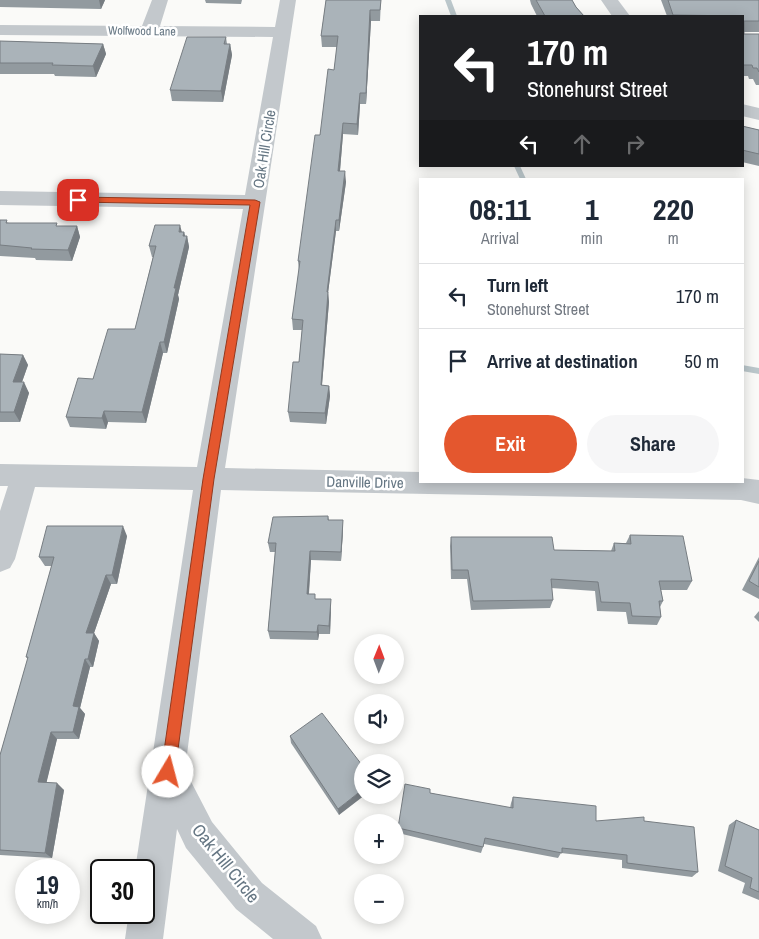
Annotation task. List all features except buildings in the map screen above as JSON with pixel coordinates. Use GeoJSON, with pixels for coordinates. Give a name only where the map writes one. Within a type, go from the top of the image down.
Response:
{"type":"FeatureCollection","features":[{"type":"Feature","properties":{"kind":"street"},"geometry":{"type":"LineString","coordinates":[[149,32],[160,0]]}},
{"type":"Feature","properties":{"kind":"street","name":"Oak Hill Circle"},"geometry":{"type":"LineString","coordinates":[[144,939],[209,479],[288,0]]}},
{"type":"Feature","properties":{"kind":"street"},"geometry":{"type":"LineString","coordinates":[[608,0],[620,15]]}},
{"type":"Feature","properties":{"kind":"street","name":"Wolfwood Lane"},"geometry":{"type":"LineString","coordinates":[[0,30],[283,32]]}},
{"type":"Feature","properties":{"kind":"street"},"geometry":{"type":"LineString","coordinates":[[744,110],[759,114]]}},
{"type":"Feature","properties":{"kind":"street"},"geometry":{"type":"LineString","coordinates":[[0,198],[255,202]]}},
{"type":"Feature","properties":{"kind":"street"},"geometry":{"type":"LineString","coordinates":[[0,559],[13,475]]}},
{"type":"Feature","properties":{"kind":"street","name":"Danville Drive"},"geometry":{"type":"LineString","coordinates":[[13,475],[731,489],[759,492]]}},
{"type":"Feature","properties":{"kind":"street","name":"Oak Hill Circle"},"geometry":{"type":"LineString","coordinates":[[168,772],[199,835],[249,896],[303,939]]}},
{"type":"Feature","properties":{"kind":"waterway"},"geometry":{"type":"LineString","coordinates":[[448,0],[454,15]]}},
{"type":"Feature","properties":{"kind":"waterway"},"geometry":{"type":"LineString","coordinates":[[517,167],[523,178]]}},
{"type":"Feature","properties":{"kind":"waterway"},"geometry":{"type":"LineString","coordinates":[[744,368],[759,371]]}},
{"type":"Feature","properties":{"kind":"route"},"geometry":{"type":"LineString","coordinates":[[78,200],[255,202],[209,479],[168,772]]}}]}
